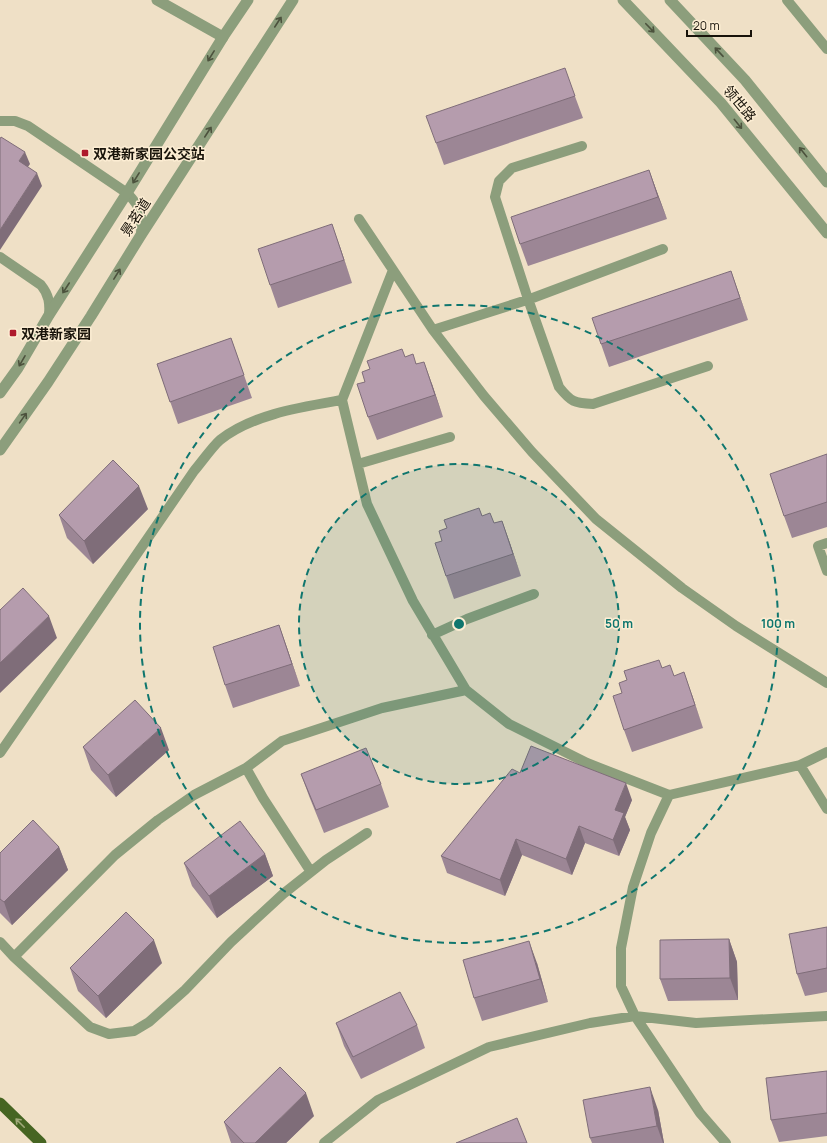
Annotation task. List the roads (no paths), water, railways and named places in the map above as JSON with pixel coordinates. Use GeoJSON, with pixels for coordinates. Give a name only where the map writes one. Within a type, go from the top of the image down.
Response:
{"type":"FeatureCollection","features":[{"type":"Feature","properties":{"kind":"main road"},"geometry":{"type":"LineString","coordinates":[[0,1103],[41,1143]]}},
{"type":"Feature","properties":{"kind":"street"},"geometry":{"type":"LineString","coordinates":[[157,0],[223,37]]}},
{"type":"Feature","properties":{"kind":"street","name":"景茗道"},"geometry":{"type":"LineString","coordinates":[[0,394],[18,368],[48,315],[127,193],[223,37],[248,0]]}},
{"type":"Feature","properties":{"kind":"street","name":"景茗道"},"geometry":{"type":"LineString","coordinates":[[0,450],[48,382],[91,316],[141,235],[292,0]]}},
{"type":"Feature","properties":{"kind":"street","name":"领世路"},"geometry":{"type":"LineString","coordinates":[[623,0],[721,102],[827,233]]}},
{"type":"Feature","properties":{"kind":"street"},"geometry":{"type":"LineString","coordinates":[[670,0],[745,80],[827,182]]}},
{"type":"Feature","properties":{"kind":"lane"},"geometry":{"type":"LineString","coordinates":[[787,0],[827,49]]}},
{"type":"Feature","properties":{"kind":"lane"},"geometry":{"type":"LineString","coordinates":[[0,121],[15,121],[28,126],[127,193],[140,209],[142,218],[141,235]]}},
{"type":"Feature","properties":{"kind":"lane"},"geometry":{"type":"LineString","coordinates":[[582,146],[512,168],[499,181],[495,197],[528,299],[559,387],[567,398],[578,403],[593,404],[708,366]]}},
{"type":"Feature","properties":{"kind":"lane"},"geometry":{"type":"LineString","coordinates":[[359,219],[433,330],[484,396],[532,452],[596,518],[682,588],[736,626],[827,683]]}},
{"type":"Feature","properties":{"kind":"lane"},"geometry":{"type":"LineString","coordinates":[[433,330],[528,299],[663,249]]}},
{"type":"Feature","properties":{"kind":"lane"},"geometry":{"type":"LineString","coordinates":[[0,257],[41,285],[49,300],[50,307],[48,315]]}},
{"type":"Feature","properties":{"kind":"lane"},"geometry":{"type":"LineString","coordinates":[[393,270],[342,400],[368,504],[413,601],[466,690],[509,724],[587,763],[669,795],[800,765],[827,752]]}},
{"type":"Feature","properties":{"kind":"lane"},"geometry":{"type":"LineString","coordinates":[[0,753],[194,471],[219,441],[246,424],[296,408],[342,400]]}},
{"type":"Feature","properties":{"kind":"lane"},"geometry":{"type":"LineString","coordinates":[[358,464],[450,437]]}},
{"type":"Feature","properties":{"kind":"lane"},"geometry":{"type":"LineString","coordinates":[[827,543],[818,546],[827,571]]}},
{"type":"Feature","properties":{"kind":"lane"},"geometry":{"type":"LineString","coordinates":[[432,635],[467,619],[534,594]]}},
{"type":"Feature","properties":{"kind":"lane"},"geometry":{"type":"LineString","coordinates":[[14,957],[115,854],[158,820],[194,796],[246,768],[282,741],[382,708],[466,690]]}},
{"type":"Feature","properties":{"kind":"lane"},"geometry":{"type":"LineString","coordinates":[[800,765],[827,809]]}},
{"type":"Feature","properties":{"kind":"lane"},"geometry":{"type":"LineString","coordinates":[[246,768],[263,798],[310,872]]}},
{"type":"Feature","properties":{"kind":"lane"},"geometry":{"type":"LineString","coordinates":[[669,795],[651,833],[633,887],[621,948],[621,986],[635,1016],[700,1113],[726,1143]]}},
{"type":"Feature","properties":{"kind":"lane"},"geometry":{"type":"LineString","coordinates":[[0,942],[14,957],[90,1027],[109,1034],[134,1031],[149,1022],[185,990],[231,942],[283,894],[326,860],[368,833]]}},
{"type":"Feature","properties":{"kind":"lane"},"geometry":{"type":"LineString","coordinates":[[324,1143],[378,1100],[489,1047],[590,1023],[635,1016],[696,1023],[827,1016]]}},
{"type":"Feature","properties":{"kind":"place","name":"双港新家园公交站"},"geometry":{"type":"Point","coordinates":[85,153]}},
{"type":"Feature","properties":{"kind":"place","name":"双港新家园"},"geometry":{"type":"Point","coordinates":[13,333]}}]}
